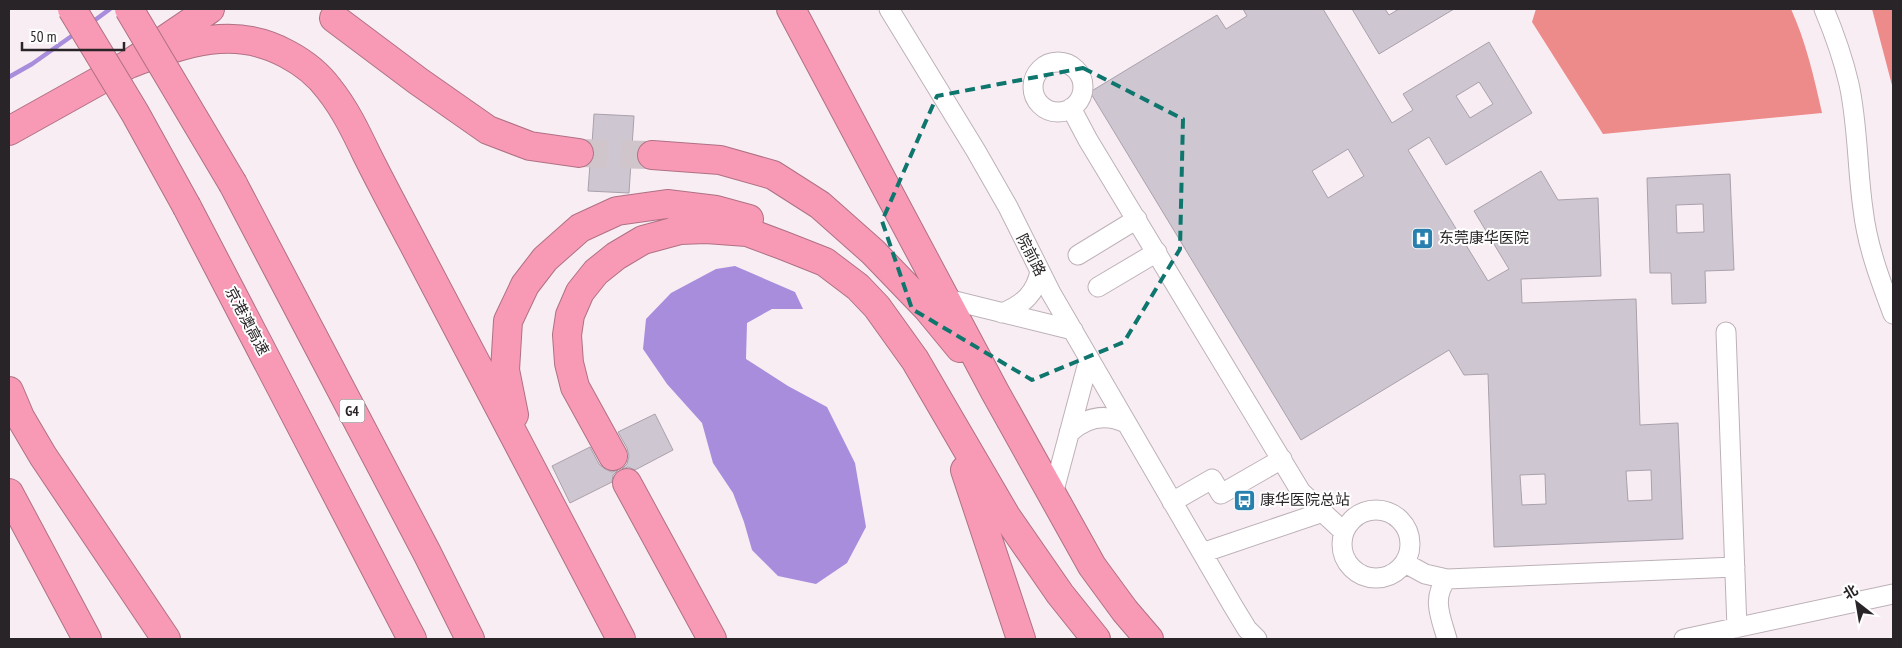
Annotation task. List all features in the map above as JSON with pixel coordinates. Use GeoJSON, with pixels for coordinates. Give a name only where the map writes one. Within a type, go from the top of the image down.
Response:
{"type":"FeatureCollection","features":[{"type":"Feature","properties":{"kind":"highway","name":"京港澳高速"},"geometry":{"type":"LineString","coordinates":[[72,9],[130,104],[187,207],[412,639]]}},
{"type":"Feature","properties":{"kind":"highway","name":"G4"},"geometry":{"type":"LineString","coordinates":[[129,9],[233,184],[427,553],[470,639]]}},
{"type":"Feature","properties":{"kind":"highway"},"geometry":{"type":"LineString","coordinates":[[9,131],[129,64],[210,9]]}},
{"type":"Feature","properties":{"kind":"highway"},"geometry":{"type":"LineString","coordinates":[[791,9],[995,392],[1092,566],[1125,612],[1149,639]]}},
{"type":"Feature","properties":{"kind":"highway"},"geometry":{"type":"LineString","coordinates":[[334,18],[418,81],[488,130],[530,146],[579,153]]}},
{"type":"Feature","properties":{"kind":"highway"},"geometry":{"type":"LineString","coordinates":[[129,64],[184,45],[230,37],[262,42],[287,54],[310,68],[329,89],[347,115],[400,221],[621,639]]}},
{"type":"Feature","properties":{"kind":"highway"},"geometry":{"type":"LineString","coordinates":[[652,156],[720,160],[773,175],[820,205],[873,252],[920,301],[995,392]]}},
{"type":"Feature","properties":{"kind":"highway"},"geometry":{"type":"LineString","coordinates":[[542,489],[515,417],[505,370],[508,321],[525,284],[545,260],[580,228],[617,211],[667,204],[716,210],[765,224],[795,240],[858,287],[878,307],[907,347],[1006,516],[1060,594],[1096,639]]}},
{"type":"Feature","properties":{"kind":"highway"},"geometry":{"type":"LineString","coordinates":[[613,456],[575,387],[569,363],[567,335],[570,315],[580,292],[596,272],[616,256],[643,240],[680,230],[706,229],[747,232],[825,262]]}},
{"type":"Feature","properties":{"kind":"highway"},"geometry":{"type":"LineString","coordinates":[[9,391],[20,417],[43,456],[166,639]]}},
{"type":"Feature","properties":{"kind":"highway"},"geometry":{"type":"LineString","coordinates":[[936,396],[970,483],[1021,639]]}},
{"type":"Feature","properties":{"kind":"highway"},"geometry":{"type":"LineString","coordinates":[[627,483],[712,639]]}},
{"type":"Feature","properties":{"kind":"highway"},"geometry":{"type":"LineString","coordinates":[[9,493],[87,639]]}},
{"type":"Feature","properties":{"kind":"highway"},"geometry":{"type":"LineString","coordinates":[[991,550],[1004,639]]}},
{"type":"Feature","properties":{"kind":"lane","name":"院前路"},"geometry":{"type":"LineString","coordinates":[[889,9],[976,151],[1089,359],[1172,502],[1247,629],[1257,639]]}},
{"type":"Feature","properties":{"kind":"lane"},"geometry":{"type":"LineString","coordinates":[[1824,9],[1837,42],[1849,84],[1856,127],[1863,211],[1871,251],[1883,290],[1893,314]]}},
{"type":"Feature","properties":{"kind":"lane"},"geometry":{"type":"LineString","coordinates":[[1071,108],[1088,140],[1302,492],[1344,532]]}},
{"type":"Feature","properties":{"kind":"lane"},"geometry":{"type":"LineString","coordinates":[[1078,255],[1137,219]]}},
{"type":"Feature","properties":{"kind":"lane"},"geometry":{"type":"LineString","coordinates":[[1098,288],[1156,252]]}},
{"type":"Feature","properties":{"kind":"lane"},"geometry":{"type":"LineString","coordinates":[[1002,313],[1018,306],[1031,294],[1040,271]]}},
{"type":"Feature","properties":{"kind":"lane"},"geometry":{"type":"LineString","coordinates":[[947,299],[1073,330]]}},
{"type":"Feature","properties":{"kind":"lane"},"geometry":{"type":"LineString","coordinates":[[1726,332],[1737,628]]}},
{"type":"Feature","properties":{"kind":"lane"},"geometry":{"type":"LineString","coordinates":[[1053,494],[1089,359]]}},
{"type":"Feature","properties":{"kind":"lane"},"geometry":{"type":"LineString","coordinates":[[1069,433],[1081,423],[1096,417],[1111,417],[1126,423]]}},
{"type":"Feature","properties":{"kind":"lane"},"geometry":{"type":"LineString","coordinates":[[1172,502],[1212,478],[1221,494],[1282,459]]}},
{"type":"Feature","properties":{"kind":"lane"},"geometry":{"type":"LineString","coordinates":[[1376,510],[1392,513],[1404,524],[1411,539],[1411,548],[1405,563],[1393,574],[1385,577],[1368,577],[1354,570],[1344,556],[1342,548],[1344,532],[1348,525],[1360,514],[1376,510]]}},
{"type":"Feature","properties":{"kind":"lane"},"geometry":{"type":"LineString","coordinates":[[1202,552],[1323,512]]}},
{"type":"Feature","properties":{"kind":"lane"},"geometry":{"type":"LineString","coordinates":[[1405,563],[1425,574],[1447,578],[1735,567]]}},
{"type":"Feature","properties":{"kind":"lane"},"geometry":{"type":"LineString","coordinates":[[1447,578],[1440,590],[1437,603],[1447,639]]}},
{"type":"Feature","properties":{"kind":"lane"},"geometry":{"type":"LineString","coordinates":[[1684,639],[1893,594]]}},
{"type":"Feature","properties":{"kind":"highlighted area"},"geometry":{"type":"Polygon","coordinates":[[[1083,68],[1183,119],[1180,249],[1124,342],[1032,380],[912,309],[882,221],[937,96],[1083,68]]]}},
{"type":"Feature","properties":{"kind":"shaded area"},"geometry":{"type":"Polygon","coordinates":[[[1536,9],[1791,9],[1813,73],[1822,113],[1603,134],[1532,22],[1536,9]]]}},
{"type":"Feature","properties":{"kind":"shaded area"},"geometry":{"type":"Polygon","coordinates":[[[1872,9],[1893,9],[1893,89],[1872,9]]]}},
{"type":"Feature","properties":{"kind":"shaded area"},"geometry":{"type":"Polygon","coordinates":[[[735,266],[795,292],[803,309],[772,309],[747,323],[746,359],[788,386],[827,407],[855,463],[866,527],[847,563],[816,584],[778,576],[752,550],[733,493],[713,463],[702,423],[667,384],[643,349],[646,319],[671,293],[716,269],[735,266]]]}},
{"type":"Feature","properties":{"kind":"building"},"geometry":{"type":"Polygon","coordinates":[[[1243,9],[1323,9],[1392,123],[1413,110],[1403,94],[1489,42],[1532,113],[1446,165],[1429,137],[1408,150],[1488,281],[1509,269],[1474,211],[1541,171],[1558,200],[1598,198],[1601,276],[1521,279],[1522,303],[1636,299],[1640,425],[1678,423],[1683,539],[1494,547],[1488,374],[1464,375],[1449,350],[1301,440],[1090,92],[1217,15],[1226,29],[1247,16],[1243,9]],[[1479,82],[1456,96],[1470,118],[1493,104],[1479,82]],[[1348,149],[1312,171],[1328,198],[1364,176],[1348,149]],[[1651,470],[1626,471],[1628,501],[1652,500],[1651,470]],[[1545,474],[1520,475],[1522,505],[1546,504],[1545,474]]]}},
{"type":"Feature","properties":{"kind":"building"},"geometry":{"type":"Polygon","coordinates":[[[1352,9],[1385,9],[1389,15],[1399,9],[1454,9],[1379,54],[1352,9]]]}},
{"type":"Feature","properties":{"kind":"building"},"geometry":{"type":"Polygon","coordinates":[[[594,114],[634,116],[629,193],[588,191],[590,164],[594,155],[592,144],[594,114]]]}},
{"type":"Feature","properties":{"kind":"building"},"geometry":{"type":"Polygon","coordinates":[[[1730,174],[1734,270],[1705,271],[1706,303],[1672,304],[1671,273],[1650,273],[1647,178],[1730,174]],[[1703,204],[1676,205],[1677,233],[1704,232],[1703,204]]]}},
{"type":"Feature","properties":{"kind":"building"},"geometry":{"type":"Polygon","coordinates":[[[655,414],[673,450],[635,470],[628,467],[622,469],[627,464],[629,456],[627,448],[618,432],[655,414]]]}},
{"type":"Feature","properties":{"kind":"building"},"geometry":{"type":"Polygon","coordinates":[[[590,447],[599,464],[605,469],[612,472],[618,470],[613,475],[612,482],[570,503],[552,466],[590,447]]]}},
{"type":"Feature","properties":{"kind":"waterway"},"geometry":{"type":"LineString","coordinates":[[91,23],[110,9]]}},
{"type":"Feature","properties":{"kind":"waterway"},"geometry":{"type":"LineString","coordinates":[[9,77],[32,64],[76,33]]}},
{"type":"Feature","properties":{"kind":"tunnel"},"geometry":{"type":"LineString","coordinates":[[579,153],[652,155]]}},
{"type":"Feature","properties":{"kind":"place","name":"东莞康华医院"},"geometry":{"type":"Point","coordinates":[1423,238]}},
{"type":"Feature","properties":{"kind":"place","name":"康华医院总站"},"geometry":{"type":"Point","coordinates":[1244,500]}}]}
